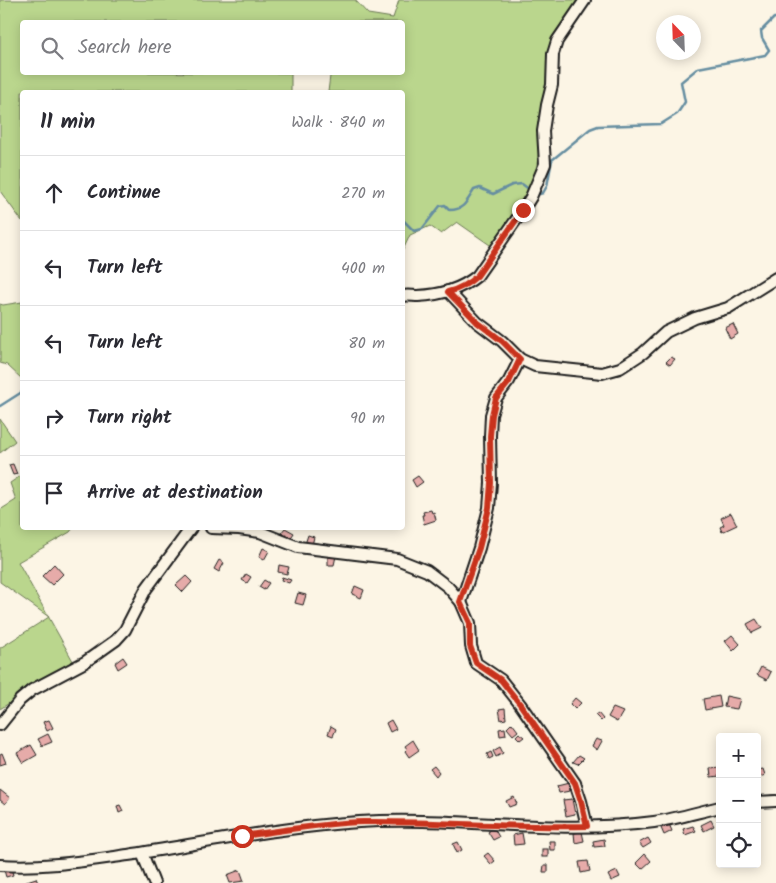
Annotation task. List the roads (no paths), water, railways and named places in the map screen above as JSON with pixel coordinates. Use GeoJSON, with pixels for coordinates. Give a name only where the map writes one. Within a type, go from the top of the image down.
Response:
{"type":"FeatureCollection","features":[{"type":"Feature","properties":{"kind":"street"},"geometry":{"type":"LineString","coordinates":[[405,296],[428,296],[456,290],[467,284],[477,276],[531,197],[544,164],[543,131],[552,85],[553,54],[557,41],[585,0]]}},
{"type":"Feature","properties":{"kind":"street"},"geometry":{"type":"LineString","coordinates":[[448,292],[477,322],[502,341],[520,359],[535,366],[602,373],[620,368],[643,353],[666,332],[695,318],[728,308],[776,278]]}},
{"type":"Feature","properties":{"kind":"street"},"geometry":{"type":"LineString","coordinates":[[460,602],[479,548],[489,508],[491,483],[490,436],[494,406],[496,398],[509,382],[520,359]]}},
{"type":"Feature","properties":{"kind":"street"},"geometry":{"type":"LineString","coordinates":[[0,725],[20,700],[32,690],[85,662],[116,640],[125,630],[146,589],[190,530]]}},
{"type":"Feature","properties":{"kind":"street"},"geometry":{"type":"LineString","coordinates":[[246,530],[260,532],[298,547],[397,558],[427,571],[448,587],[460,602],[470,623],[470,646],[476,663],[501,680],[575,783],[587,826]]}},
{"type":"Feature","properties":{"kind":"street"},"geometry":{"type":"LineString","coordinates":[[761,802],[776,801]]}},
{"type":"Feature","properties":{"kind":"street"},"geometry":{"type":"LineString","coordinates":[[0,865],[65,864],[242,836],[361,822],[425,821],[531,826],[587,826],[654,822],[716,808]]}},
{"type":"Feature","properties":{"kind":"street"},"geometry":{"type":"LineString","coordinates":[[142,853],[154,883]]}},
{"type":"Feature","properties":{"kind":"waterway"},"geometry":{"type":"LineString","coordinates":[[536,195],[543,193],[547,186],[552,160],[590,129],[598,126],[661,124],[677,114],[685,102],[681,82],[698,68],[765,55],[769,50],[762,38],[761,31],[776,18]]}},
{"type":"Feature","properties":{"kind":"waterway"},"geometry":{"type":"LineString","coordinates":[[405,222],[414,231],[422,229],[440,206],[445,205],[450,210],[462,207],[474,190],[480,188],[493,194],[512,185],[522,184],[530,190]]}},
{"type":"Feature","properties":{"kind":"waterway"},"geometry":{"type":"LineString","coordinates":[[0,406],[20,393]]}}]}
